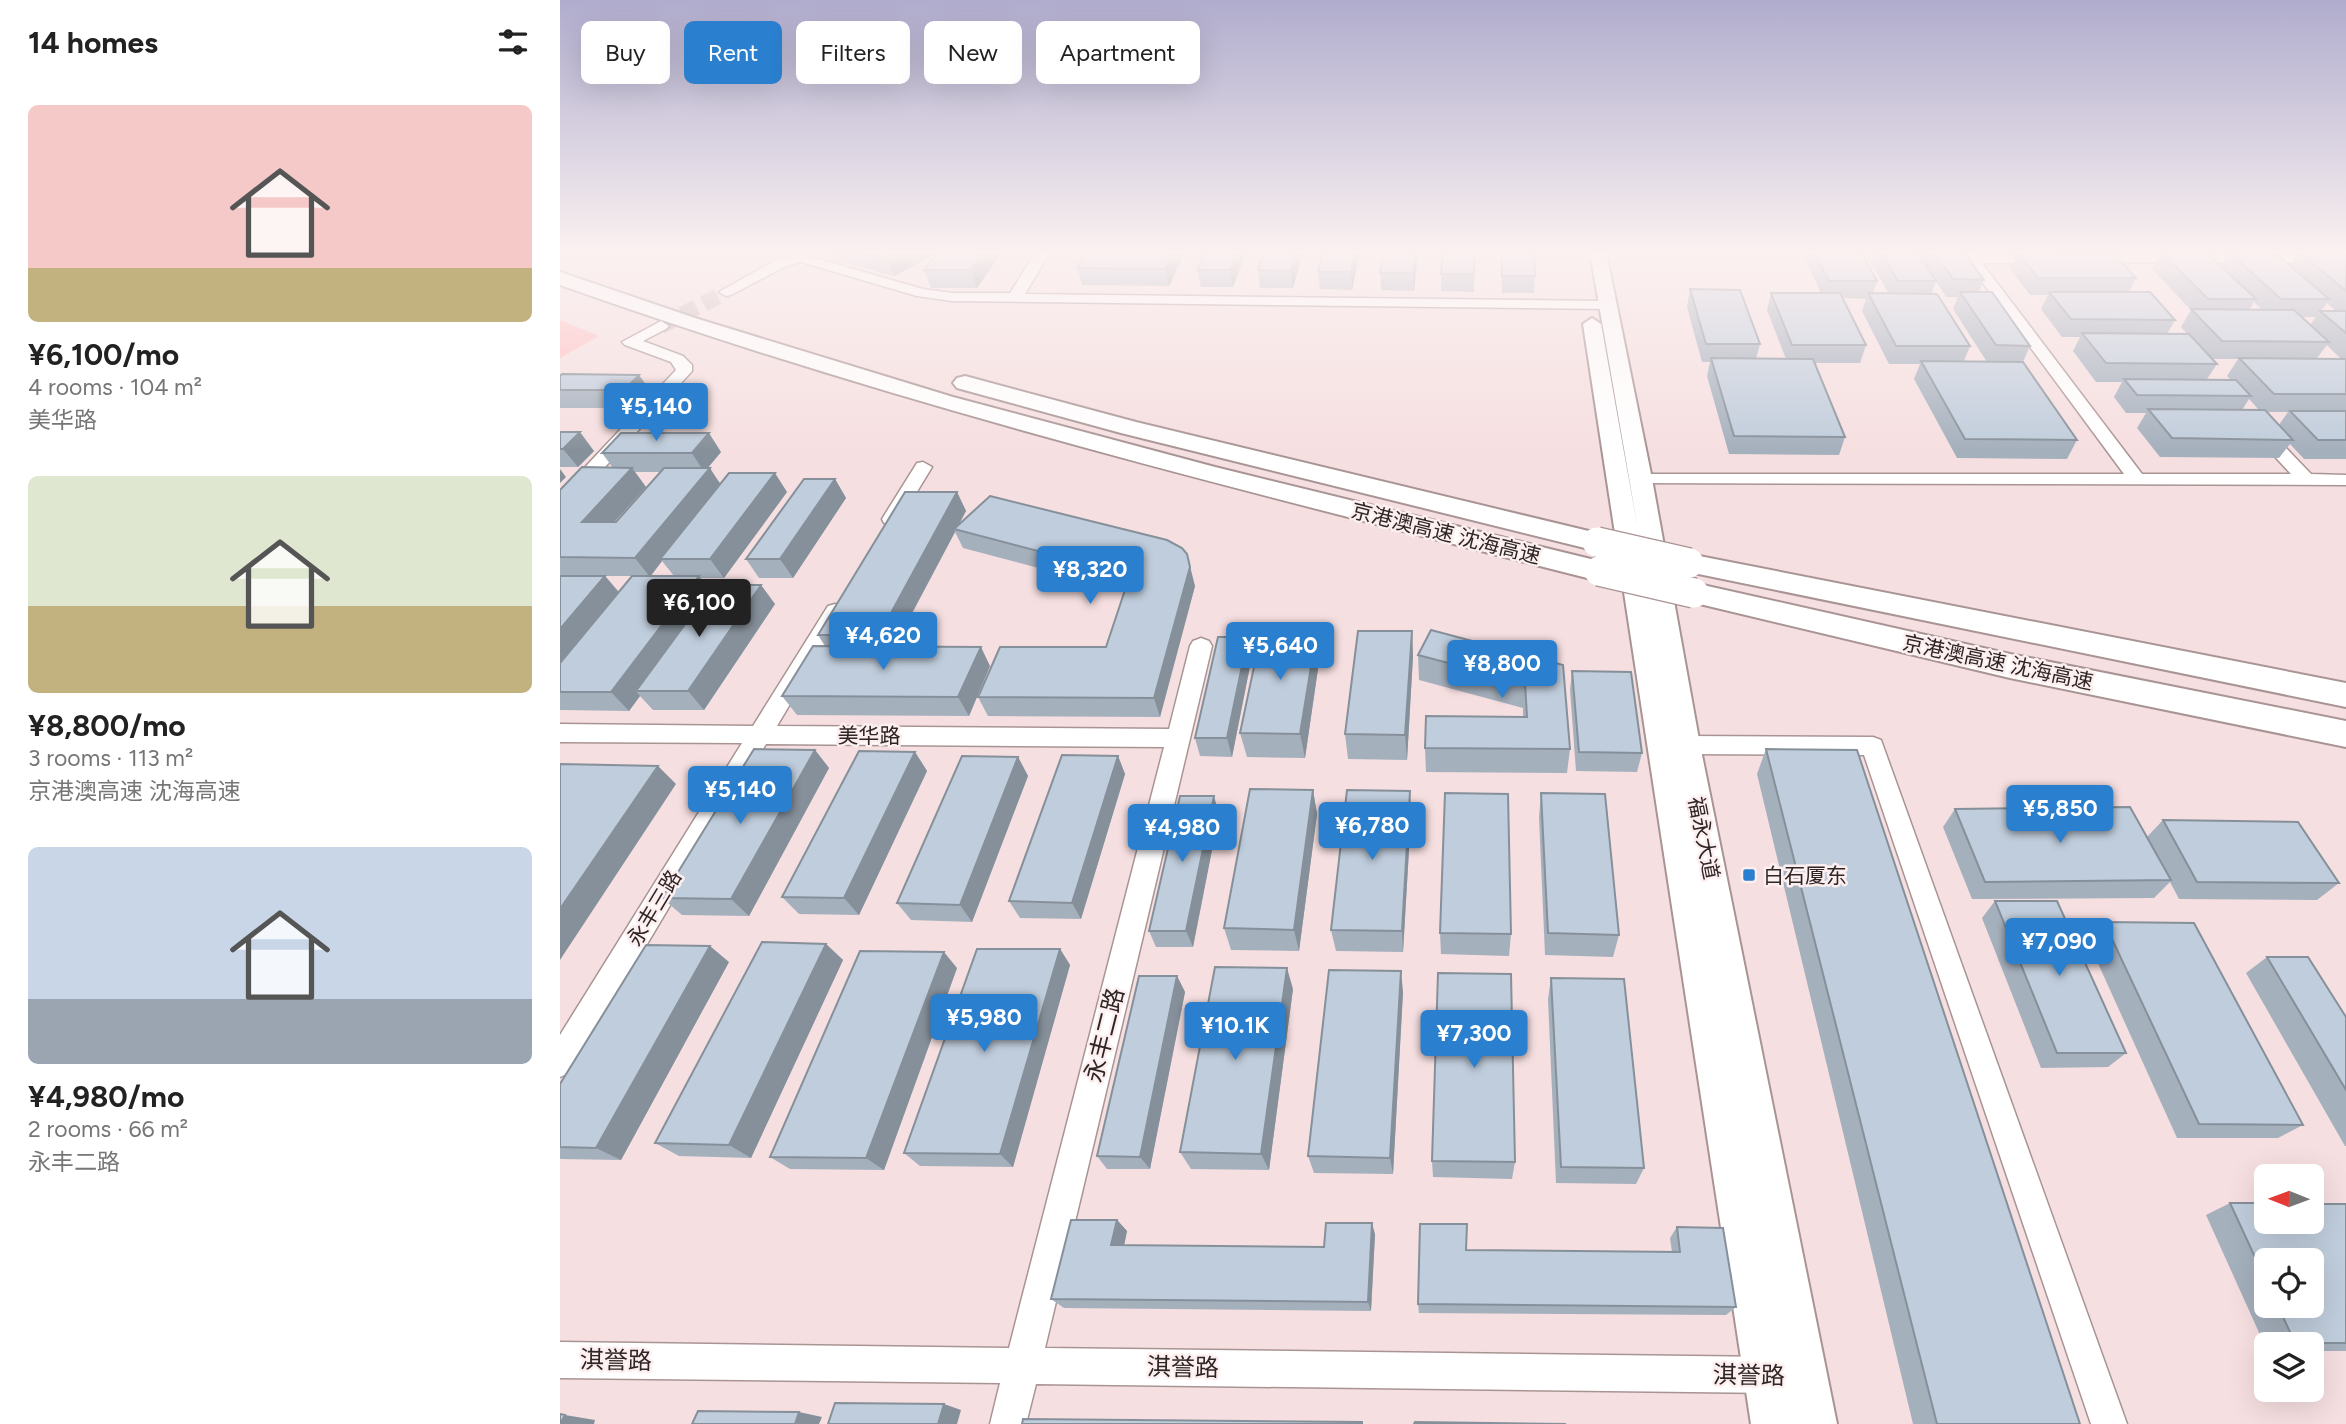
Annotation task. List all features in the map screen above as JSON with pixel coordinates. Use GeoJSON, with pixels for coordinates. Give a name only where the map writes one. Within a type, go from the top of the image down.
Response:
{"type":"FeatureCollection","features":[{"type":"Feature","properties":{"kind":"highway","name":"京港澳高速 沈海高速"},"geometry":{"type":"LineString","coordinates":[[679,318],[929,397],[1334,506],[1598,556]]}},
{"type":"Feature","properties":{"kind":"highway"},"geometry":{"type":"LineString","coordinates":[[743,318],[902,365]]}},
{"type":"Feature","properties":{"kind":"highway","name":"京港澳高速 沈海高速"},"geometry":{"type":"LineString","coordinates":[[940,376],[2010,666],[2346,734]]}},
{"type":"Feature","properties":{"kind":"highway","name":"京港澳高速 沈海高速"},"geometry":{"type":"LineString","coordinates":[[1692,578],[2346,695]]}},
{"type":"Feature","properties":{"kind":"main road","name":"福永大道"},"geometry":{"type":"LineString","coordinates":[[1600,318],[1774,1424]]}},
{"type":"Feature","properties":{"kind":"main road","name":"福永大道"},"geometry":{"type":"LineString","coordinates":[[1601,318],[1641,479],[1686,745],[1814,1424]]}},
{"type":"Feature","properties":{"kind":"street"},"geometry":{"type":"LineString","coordinates":[[2017,318],[2137,480]]}},
{"type":"Feature","properties":{"kind":"street"},"geometry":{"type":"LineString","coordinates":[[560,505],[684,371],[684,365],[677,359],[630,342],[661,326]]}},
{"type":"Feature","properties":{"kind":"street"},"geometry":{"type":"LineString","coordinates":[[2250,420],[2306,480]]}},
{"type":"Feature","properties":{"kind":"street"},"geometry":{"type":"LineString","coordinates":[[880,537],[923,467]]}},
{"type":"Feature","properties":{"kind":"street"},"geometry":{"type":"LineString","coordinates":[[1641,479],[2346,480]]}},
{"type":"Feature","properties":{"kind":"street","name":"永丰三路"},"geometry":{"type":"LineString","coordinates":[[560,1062],[845,595]]}},
{"type":"Feature","properties":{"kind":"street","name":"永丰二路"},"geometry":{"type":"LineString","coordinates":[[1008,1424],[1201,646]]}},
{"type":"Feature","properties":{"kind":"street","name":"美华路"},"geometry":{"type":"LineString","coordinates":[[560,733],[1178,738]]}},
{"type":"Feature","properties":{"kind":"street"},"geometry":{"type":"LineString","coordinates":[[1686,745],[1873,746],[2109,1424]]}},
{"type":"Feature","properties":{"kind":"street","name":"淇誉路"},"geometry":{"type":"LineString","coordinates":[[560,1360],[1805,1376]]}},
{"type":"Feature","properties":{"kind":"shaded area"},"geometry":{"type":"Polygon","coordinates":[[[560,320],[599,336],[560,358],[560,320]]]}},
{"type":"Feature","properties":{"kind":"building"},"geometry":{"type":"Polygon","coordinates":[[[1699,318],[1751,318],[1760,344],[1706,344],[1699,318]]]}},
{"type":"Feature","properties":{"kind":"building"},"geometry":{"type":"Polygon","coordinates":[[[1781,318],[1853,318],[1866,345],[1792,345],[1781,318]]]}},
{"type":"Feature","properties":{"kind":"building"},"geometry":{"type":"Polygon","coordinates":[[[1881,318],[1953,318],[1970,346],[1896,346],[1881,318]]]}},
{"type":"Feature","properties":{"kind":"building"},"geometry":{"type":"Polygon","coordinates":[[[1978,318],[2011,318],[2030,346],[1996,345],[1978,318]]]}},
{"type":"Feature","properties":{"kind":"building"},"geometry":{"type":"Polygon","coordinates":[[[2174,318],[2175,320],[2071,319],[2174,318]]]}},
{"type":"Feature","properties":{"kind":"building"},"geometry":{"type":"Polygon","coordinates":[[[2200,318],[2303,318],[2329,342],[2222,341],[2200,318]]]}},
{"type":"Feature","properties":{"kind":"building"},"geometry":{"type":"Polygon","coordinates":[[[2329,318],[2346,318],[2346,333],[2329,318]]]}},
{"type":"Feature","properties":{"kind":"building"},"geometry":{"type":"Polygon","coordinates":[[[2082,333],[2189,334],[2217,364],[2106,363],[2082,333]]]}},
{"type":"Feature","properties":{"kind":"building"},"geometry":{"type":"Polygon","coordinates":[[[1711,358],[1813,359],[1845,437],[1734,436],[1711,358]]]}},
{"type":"Feature","properties":{"kind":"building"},"geometry":{"type":"Polygon","coordinates":[[[2239,358],[2346,359],[2346,394],[2274,394],[2239,358]]]}},
{"type":"Feature","properties":{"kind":"building"},"geometry":{"type":"Polygon","coordinates":[[[1921,361],[2023,362],[2077,440],[1965,439],[1921,361]]]}},
{"type":"Feature","properties":{"kind":"building"},"geometry":{"type":"Polygon","coordinates":[[[562,374],[639,375],[624,390],[560,390],[562,374]]]}},
{"type":"Feature","properties":{"kind":"building"},"geometry":{"type":"Polygon","coordinates":[[[2124,379],[2236,380],[2251,396],[2137,395],[2124,379]]]}},
{"type":"Feature","properties":{"kind":"building"},"geometry":{"type":"Polygon","coordinates":[[[2148,409],[2265,410],[2293,440],[2172,438],[2148,409]]]}},
{"type":"Feature","properties":{"kind":"building"},"geometry":{"type":"Polygon","coordinates":[[[2290,411],[2346,411],[2346,440],[2318,440],[2290,411]]]}},
{"type":"Feature","properties":{"kind":"building"},"geometry":{"type":"Polygon","coordinates":[[[560,432],[580,432],[560,449],[560,432]]]}},
{"type":"Feature","properties":{"kind":"building"},"geometry":{"type":"Polygon","coordinates":[[[621,433],[709,433],[692,453],[602,453],[621,433]]]}},
{"type":"Feature","properties":{"kind":"building"},"geometry":{"type":"Polygon","coordinates":[[[582,467],[632,468],[582,522],[616,522],[664,468],[710,468],[635,558],[560,557],[560,490],[582,467]]]}},
{"type":"Feature","properties":{"kind":"building"},"geometry":{"type":"Polygon","coordinates":[[[729,473],[775,473],[710,559],[660,559],[729,473]]]}},
{"type":"Feature","properties":{"kind":"building"},"geometry":{"type":"Polygon","coordinates":[[[804,479],[835,479],[780,559],[746,559],[804,479]]]}},
{"type":"Feature","properties":{"kind":"building"},"geometry":{"type":"Polygon","coordinates":[[[905,492],[957,492],[879,635],[818,635],[905,492]]]}},
{"type":"Feature","properties":{"kind":"building"},"geometry":{"type":"Polygon","coordinates":[[[990,496],[1167,540],[1187,554],[1190,567],[1154,698],[978,697],[1000,647],[1106,647],[1130,575],[954,529],[990,496]]]}},
{"type":"Feature","properties":{"kind":"building"},"geometry":{"type":"Polygon","coordinates":[[[560,576],[605,576],[560,629],[560,576]]]}},
{"type":"Feature","properties":{"kind":"building"},"geometry":{"type":"Polygon","coordinates":[[[632,576],[699,576],[611,692],[560,692],[560,663],[632,576]]]}},
{"type":"Feature","properties":{"kind":"building"},"geometry":{"type":"Polygon","coordinates":[[[714,585],[761,585],[688,691],[636,691],[714,585]]]}},
{"type":"Feature","properties":{"kind":"building"},"geometry":{"type":"Polygon","coordinates":[[[1262,629],[1317,630],[1300,734],[1240,733],[1262,629]]]}},
{"type":"Feature","properties":{"kind":"building"},"geometry":{"type":"Polygon","coordinates":[[[1431,630],[1563,665],[1570,749],[1425,748],[1426,716],[1527,717],[1525,683],[1418,655],[1431,630]]]}},
{"type":"Feature","properties":{"kind":"building"},"geometry":{"type":"Polygon","coordinates":[[[1358,631],[1412,631],[1405,735],[1345,734],[1358,631]]]}},
{"type":"Feature","properties":{"kind":"building"},"geometry":{"type":"Polygon","coordinates":[[[1218,637],[1248,637],[1227,738],[1195,738],[1218,637]]]}},
{"type":"Feature","properties":{"kind":"building"},"geometry":{"type":"Polygon","coordinates":[[[813,646],[981,647],[958,697],[782,696],[813,646]]]}},
{"type":"Feature","properties":{"kind":"building"},"geometry":{"type":"Polygon","coordinates":[[[1572,671],[1631,672],[1642,753],[1579,752],[1572,671]]]}},
{"type":"Feature","properties":{"kind":"building"},"geometry":{"type":"Polygon","coordinates":[[[754,749],[815,750],[731,899],[662,898],[754,749]]]}},
{"type":"Feature","properties":{"kind":"building"},"geometry":{"type":"Polygon","coordinates":[[[1766,749],[1857,750],[2080,1424],[1937,1424],[1766,749]]]}},
{"type":"Feature","properties":{"kind":"building"},"geometry":{"type":"Polygon","coordinates":[[[859,751],[915,752],[844,898],[782,897],[859,751]]]}},
{"type":"Feature","properties":{"kind":"building"},"geometry":{"type":"Polygon","coordinates":[[[1062,755],[1118,756],[1072,903],[1009,901],[1062,755]]]}},
{"type":"Feature","properties":{"kind":"building"},"geometry":{"type":"Polygon","coordinates":[[[962,756],[1018,757],[960,905],[897,903],[962,756]]]}},
{"type":"Feature","properties":{"kind":"building"},"geometry":{"type":"Polygon","coordinates":[[[560,764],[658,766],[560,909],[560,764]]]}},
{"type":"Feature","properties":{"kind":"building"},"geometry":{"type":"Polygon","coordinates":[[[1250,789],[1313,790],[1294,930],[1224,928],[1250,789]]]}},
{"type":"Feature","properties":{"kind":"building"},"geometry":{"type":"Polygon","coordinates":[[[1347,790],[1410,791],[1402,931],[1331,930],[1347,790]]]}},
{"type":"Feature","properties":{"kind":"building"},"geometry":{"type":"Polygon","coordinates":[[[1445,793],[1508,794],[1511,934],[1440,933],[1445,793]]]}},
{"type":"Feature","properties":{"kind":"building"},"geometry":{"type":"Polygon","coordinates":[[[1541,793],[1605,794],[1619,935],[1548,933],[1541,793]]]}},
{"type":"Feature","properties":{"kind":"building"},"geometry":{"type":"Polygon","coordinates":[[[1180,796],[1214,796],[1186,931],[1149,931],[1180,796]]]}},
{"type":"Feature","properties":{"kind":"building"},"geometry":{"type":"Polygon","coordinates":[[[2130,807],[2171,880],[1985,882],[1955,809],[2130,807]]]}},
{"type":"Feature","properties":{"kind":"building"},"geometry":{"type":"Polygon","coordinates":[[[2163,820],[2298,822],[2339,883],[2197,882],[2163,820]]]}},
{"type":"Feature","properties":{"kind":"building"},"geometry":{"type":"Polygon","coordinates":[[[1995,901],[2057,901],[2126,1053],[2057,1053],[1995,901]]]}},
{"type":"Feature","properties":{"kind":"building"},"geometry":{"type":"Polygon","coordinates":[[[2104,922],[2194,923],[2303,1125],[2199,1124],[2104,922]]]}},
{"type":"Feature","properties":{"kind":"building"},"geometry":{"type":"Polygon","coordinates":[[[762,942],[826,944],[729,1145],[655,1143],[762,942]]]}},
{"type":"Feature","properties":{"kind":"building"},"geometry":{"type":"Polygon","coordinates":[[[646,945],[710,946],[596,1148],[560,1147],[560,1084],[646,945]]]}},
{"type":"Feature","properties":{"kind":"building"},"geometry":{"type":"Polygon","coordinates":[[[977,949],[1060,949],[1000,1154],[904,1153],[977,949]]]}},
{"type":"Feature","properties":{"kind":"building"},"geometry":{"type":"Polygon","coordinates":[[[860,951],[944,952],[866,1158],[770,1157],[860,951]]]}},
{"type":"Feature","properties":{"kind":"building"},"geometry":{"type":"Polygon","coordinates":[[[2267,957],[2308,957],[2346,1017],[2346,1090],[2267,957]]]}},
{"type":"Feature","properties":{"kind":"building"},"geometry":{"type":"Polygon","coordinates":[[[1215,967],[1287,968],[1261,1154],[1180,1152],[1215,967]]]}},
{"type":"Feature","properties":{"kind":"building"},"geometry":{"type":"Polygon","coordinates":[[[1329,970],[1401,971],[1390,1158],[1308,1156],[1329,970]]]}},
{"type":"Feature","properties":{"kind":"building"},"geometry":{"type":"Polygon","coordinates":[[[1438,973],[1511,974],[1515,1162],[1432,1161],[1438,973]]]}},
{"type":"Feature","properties":{"kind":"building"},"geometry":{"type":"Polygon","coordinates":[[[1139,976],[1177,976],[1140,1157],[1097,1156],[1139,976]]]}},
{"type":"Feature","properties":{"kind":"building"},"geometry":{"type":"Polygon","coordinates":[[[1551,978],[1624,979],[1644,1168],[1561,1167],[1551,978]]]}},
{"type":"Feature","properties":{"kind":"building"},"geometry":{"type":"Polygon","coordinates":[[[2230,1203],[2254,1203],[2254,1234],[2324,1234],[2324,1204],[2346,1204],[2346,1343],[2324,1343],[2324,1332],[2290,1332],[2284,1318],[2324,1318],[2324,1248],[2254,1248],[2254,1255],[2230,1203]]]}},
{"type":"Feature","properties":{"kind":"building"},"geometry":{"type":"Polygon","coordinates":[[[1071,1220],[1117,1220],[1111,1245],[1324,1247],[1326,1223],[1372,1223],[1368,1302],[1051,1299],[1071,1220]]]}},
{"type":"Feature","properties":{"kind":"building"},"geometry":{"type":"Polygon","coordinates":[[[1420,1224],[1467,1224],[1466,1250],[1680,1252],[1677,1227],[1723,1228],[1736,1307],[1418,1304],[1420,1224]]]}},
{"type":"Feature","properties":{"kind":"building"},"geometry":{"type":"Polygon","coordinates":[[[835,1403],[944,1404],[938,1424],[828,1424],[835,1403]]]}},
{"type":"Feature","properties":{"kind":"building"},"geometry":{"type":"Polygon","coordinates":[[[698,1411],[799,1412],[795,1424],[692,1424],[698,1411]]]}},
{"type":"Feature","properties":{"kind":"building"},"geometry":{"type":"Polygon","coordinates":[[[1023,1419],[1362,1422],[1362,1424],[1022,1424],[1023,1419]]]}},
{"type":"Feature","properties":{"kind":"building"},"geometry":{"type":"Polygon","coordinates":[[[1415,1422],[1566,1424],[1414,1424],[1415,1422]]]}},
{"type":"Feature","properties":{"kind":"tunnel"},"geometry":{"type":"LineString","coordinates":[[661,326],[675,318]]}},
{"type":"Feature","properties":{"kind":"place","name":"白石厦东"},"geometry":{"type":"Point","coordinates":[1749,875]}}]}
